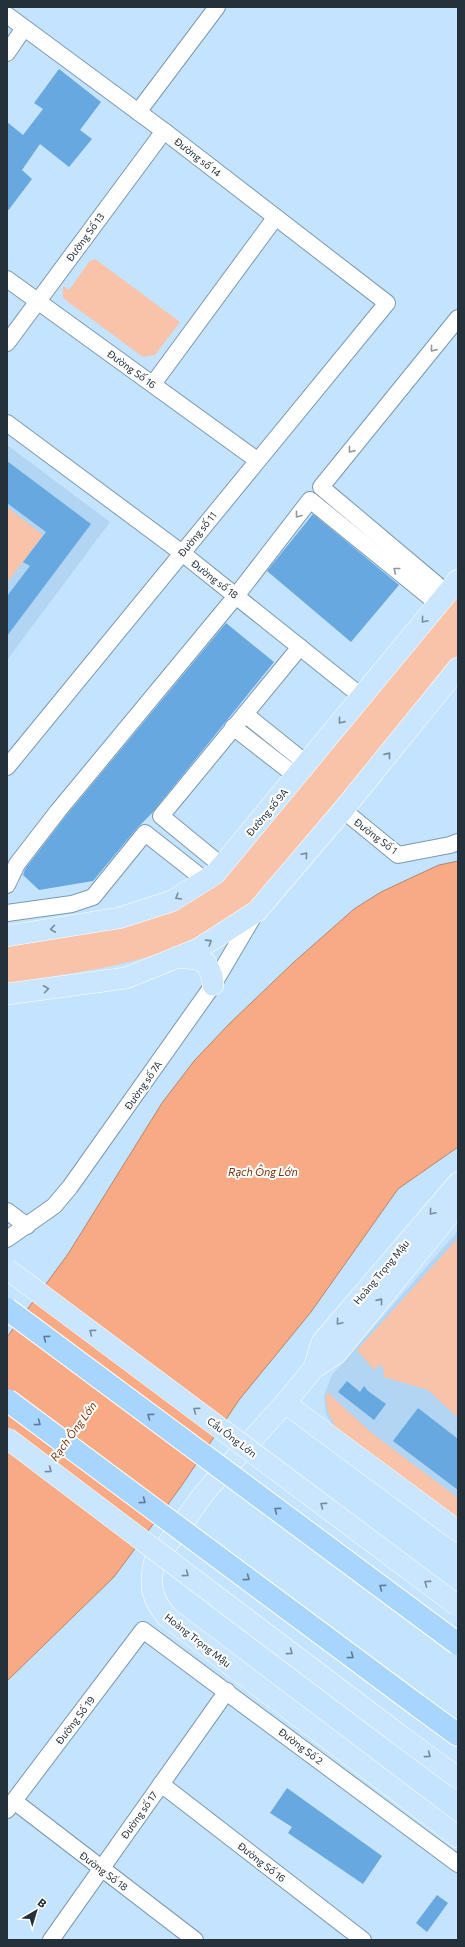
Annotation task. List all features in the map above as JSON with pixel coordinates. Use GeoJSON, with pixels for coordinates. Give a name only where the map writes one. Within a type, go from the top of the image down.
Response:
{"type":"FeatureCollection","features":[{"type":"Feature","properties":{"kind":"highway"},"geometry":{"type":"LineString","coordinates":[[7,1309],[458,1644]]}},
{"type":"Feature","properties":{"kind":"highway"},"geometry":{"type":"LineString","coordinates":[[7,1400],[458,1735]]}},
{"type":"Feature","properties":{"kind":"main road","name":"Đường số 9A"},"geometry":{"type":"LineString","coordinates":[[7,936],[119,918],[172,901],[215,874],[448,592]]}},
{"type":"Feature","properties":{"kind":"main road"},"geometry":{"type":"LineString","coordinates":[[7,994],[126,978],[198,949],[257,911],[343,810],[458,668]]}},
{"type":"Feature","properties":{"kind":"main road"},"geometry":{"type":"LineString","coordinates":[[178,957],[196,959],[206,963],[212,976],[213,986]]}},
{"type":"Feature","properties":{"kind":"main road","name":"Hoàng Trọng Mậu"},"geometry":{"type":"LineString","coordinates":[[314,1368],[322,1342],[458,1183]]}},
{"type":"Feature","properties":{"kind":"main road","name":"Hoàng Trọng Mậu"},"geometry":{"type":"LineString","coordinates":[[458,1204],[337,1353],[314,1368],[285,1403],[205,1492],[154,1562],[151,1576],[156,1603],[167,1617],[458,1837]]}},
{"type":"Feature","properties":{"kind":"main road","name":"Cầu Ông Lớn"},"geometry":{"type":"LineString","coordinates":[[7,1269],[458,1606]]}},
{"type":"Feature","properties":{"kind":"main road"},"geometry":{"type":"LineString","coordinates":[[285,1403],[458,1531]]}},
{"type":"Feature","properties":{"kind":"main road"},"geometry":{"type":"LineString","coordinates":[[7,1438],[458,1778]]}},
{"type":"Feature","properties":{"kind":"street"},"geometry":{"type":"LineString","coordinates":[[138,112],[217,7]]}},
{"type":"Feature","properties":{"kind":"street","name":"Đường số 14"},"geometry":{"type":"LineString","coordinates":[[7,15],[164,131],[387,303]]}},
{"type":"Feature","properties":{"kind":"street"},"geometry":{"type":"LineString","coordinates":[[7,53],[24,28]]}},
{"type":"Feature","properties":{"kind":"street","name":"Đường Số 13"},"geometry":{"type":"LineString","coordinates":[[7,344],[164,131]]}},
{"type":"Feature","properties":{"kind":"street"},"geometry":{"type":"LineString","coordinates":[[153,384],[275,218]]}},
{"type":"Feature","properties":{"kind":"street","name":"Đường Số 16"},"geometry":{"type":"LineString","coordinates":[[7,278],[257,460]]}},
{"type":"Feature","properties":{"kind":"street","name":"Đường số 11"},"geometry":{"type":"LineString","coordinates":[[9,759],[182,553],[387,303]]}},
{"type":"Feature","properties":{"kind":"street"},"geometry":{"type":"LineString","coordinates":[[448,592],[321,487],[458,318]]}},
{"type":"Feature","properties":{"kind":"street","name":"Đường số 18"},"geometry":{"type":"LineString","coordinates":[[7,423],[182,553],[361,696]]}},
{"type":"Feature","properties":{"kind":"street"},"geometry":{"type":"LineString","coordinates":[[7,885],[17,864],[58,811],[236,596],[310,500],[448,592]]}},
{"type":"Feature","properties":{"kind":"street"},"geometry":{"type":"LineString","coordinates":[[222,866],[160,816],[300,647]]}},
{"type":"Feature","properties":{"kind":"street"},"geometry":{"type":"LineString","coordinates":[[245,714],[301,770]]}},
{"type":"Feature","properties":{"kind":"street"},"geometry":{"type":"LineString","coordinates":[[234,727],[301,770]]}},
{"type":"Feature","properties":{"kind":"street","name":"Đường Số 1"},"geometry":{"type":"LineString","coordinates":[[343,810],[398,855],[450,845],[458,842]]}},
{"type":"Feature","properties":{"kind":"street"},"geometry":{"type":"LineString","coordinates":[[7,913],[72,904],[93,897],[146,833],[206,881]]}},
{"type":"Feature","properties":{"kind":"street"},"geometry":{"type":"LineString","coordinates":[[72,904],[76,926]]}},
{"type":"Feature","properties":{"kind":"street","name":"Đường số 7A"},"geometry":{"type":"LineString","coordinates":[[7,1239],[54,1206],[70,1187],[213,986],[257,911]]}},
{"type":"Feature","properties":{"kind":"street"},"geometry":{"type":"LineString","coordinates":[[7,1211],[27,1226]]}},
{"type":"Feature","properties":{"kind":"street","name":"Đường Số 2"},"geometry":{"type":"LineString","coordinates":[[143,1630],[458,1864]]}},
{"type":"Feature","properties":{"kind":"street","name":"Đường Số 19"},"geometry":{"type":"LineString","coordinates":[[10,1806],[143,1630]]}},
{"type":"Feature","properties":{"kind":"street","name":"Đường số 17"},"geometry":{"type":"LineString","coordinates":[[51,1940],[227,1691]]}},
{"type":"Feature","properties":{"kind":"street","name":"Đường Số 16"},"geometry":{"type":"LineString","coordinates":[[161,1784],[363,1940]]}},
{"type":"Feature","properties":{"kind":"street","name":"Đường Số 18"},"geometry":{"type":"LineString","coordinates":[[10,1806],[101,1869],[195,1940]]}},
{"type":"Feature","properties":{"kind":"shaded area"},"geometry":{"type":"Polygon","coordinates":[[[95,259],[180,322],[155,355],[143,357],[63,298],[63,286],[69,290],[89,262],[95,259]]]}},
{"type":"Feature","properties":{"kind":"shaded area"},"geometry":{"type":"Polygon","coordinates":[[[7,445],[110,522],[7,660],[7,445]]]}},
{"type":"Feature","properties":{"kind":"shaded area"},"geometry":{"type":"Polygon","coordinates":[[[7,507],[43,535],[7,583],[7,507]]]}},
{"type":"Feature","properties":{"kind":"shaded area"},"geometry":{"type":"Polygon","coordinates":[[[458,590],[458,656],[251,904],[204,933],[180,945],[154,955],[118,965],[7,984],[7,943],[182,904],[458,590]]]}},
{"type":"Feature","properties":{"kind":"shaded area"},"geometry":{"type":"Polygon","coordinates":[[[458,1231],[458,1523],[336,1432],[326,1414],[324,1396],[332,1375],[458,1231]]]}},
{"type":"Feature","properties":{"kind":"shaded area"},"geometry":{"type":"Polygon","coordinates":[[[458,1238],[458,1418],[428,1390],[384,1377],[383,1368],[380,1364],[374,1370],[357,1350],[458,1238]]]}},
{"type":"Feature","properties":{"kind":"shaded area"},"geometry":{"type":"Polygon","coordinates":[[[327,1392],[373,1434],[458,1498],[458,1521],[337,1430],[330,1417],[327,1407],[327,1392]]]}},
{"type":"Feature","properties":{"kind":"water","name":"Rạch Ông Lớn"},"geometry":{"type":"Polygon","coordinates":[[[458,861],[458,1147],[398,1189],[311,1312],[239,1400],[180,1488],[114,1577],[7,1681],[7,1337],[68,1254],[162,1103],[194,1061],[229,1024],[294,962],[354,909],[381,892],[415,876],[439,865],[458,861]]]}},
{"type":"Feature","properties":{"kind":"building"},"geometry":{"type":"Polygon","coordinates":[[[59,69],[101,102],[80,130],[92,139],[69,167],[40,144],[22,170],[32,179],[7,212],[7,122],[23,135],[43,109],[34,103],[59,69]]]}},
{"type":"Feature","properties":{"kind":"building"},"geometry":{"type":"Polygon","coordinates":[[[7,461],[91,524],[7,636],[7,596],[30,566],[23,562],[46,532],[7,503],[7,461]]]}},
{"type":"Feature","properties":{"kind":"building"},"geometry":{"type":"Polygon","coordinates":[[[313,514],[399,585],[351,642],[267,571],[313,514]]]}},
{"type":"Feature","properties":{"kind":"building"},"geometry":{"type":"Polygon","coordinates":[[[226,623],[274,662],[152,813],[138,827],[93,881],[39,890],[23,875],[25,869],[65,817],[226,623]]]}},
{"type":"Feature","properties":{"kind":"building"},"geometry":{"type":"Polygon","coordinates":[[[347,1381],[360,1392],[364,1386],[368,1391],[386,1404],[374,1420],[338,1392],[347,1381]]]}},
{"type":"Feature","properties":{"kind":"building"},"geometry":{"type":"Polygon","coordinates":[[[418,1408],[458,1439],[458,1490],[393,1441],[418,1408]]]}},
{"type":"Feature","properties":{"kind":"building"},"geometry":{"type":"Polygon","coordinates":[[[287,1788],[382,1856],[363,1884],[288,1833],[292,1827],[270,1813],[287,1788]]]}},
{"type":"Feature","properties":{"kind":"building"},"geometry":{"type":"Polygon","coordinates":[[[437,1895],[448,1903],[427,1932],[416,1923],[437,1895]]]}}]}
